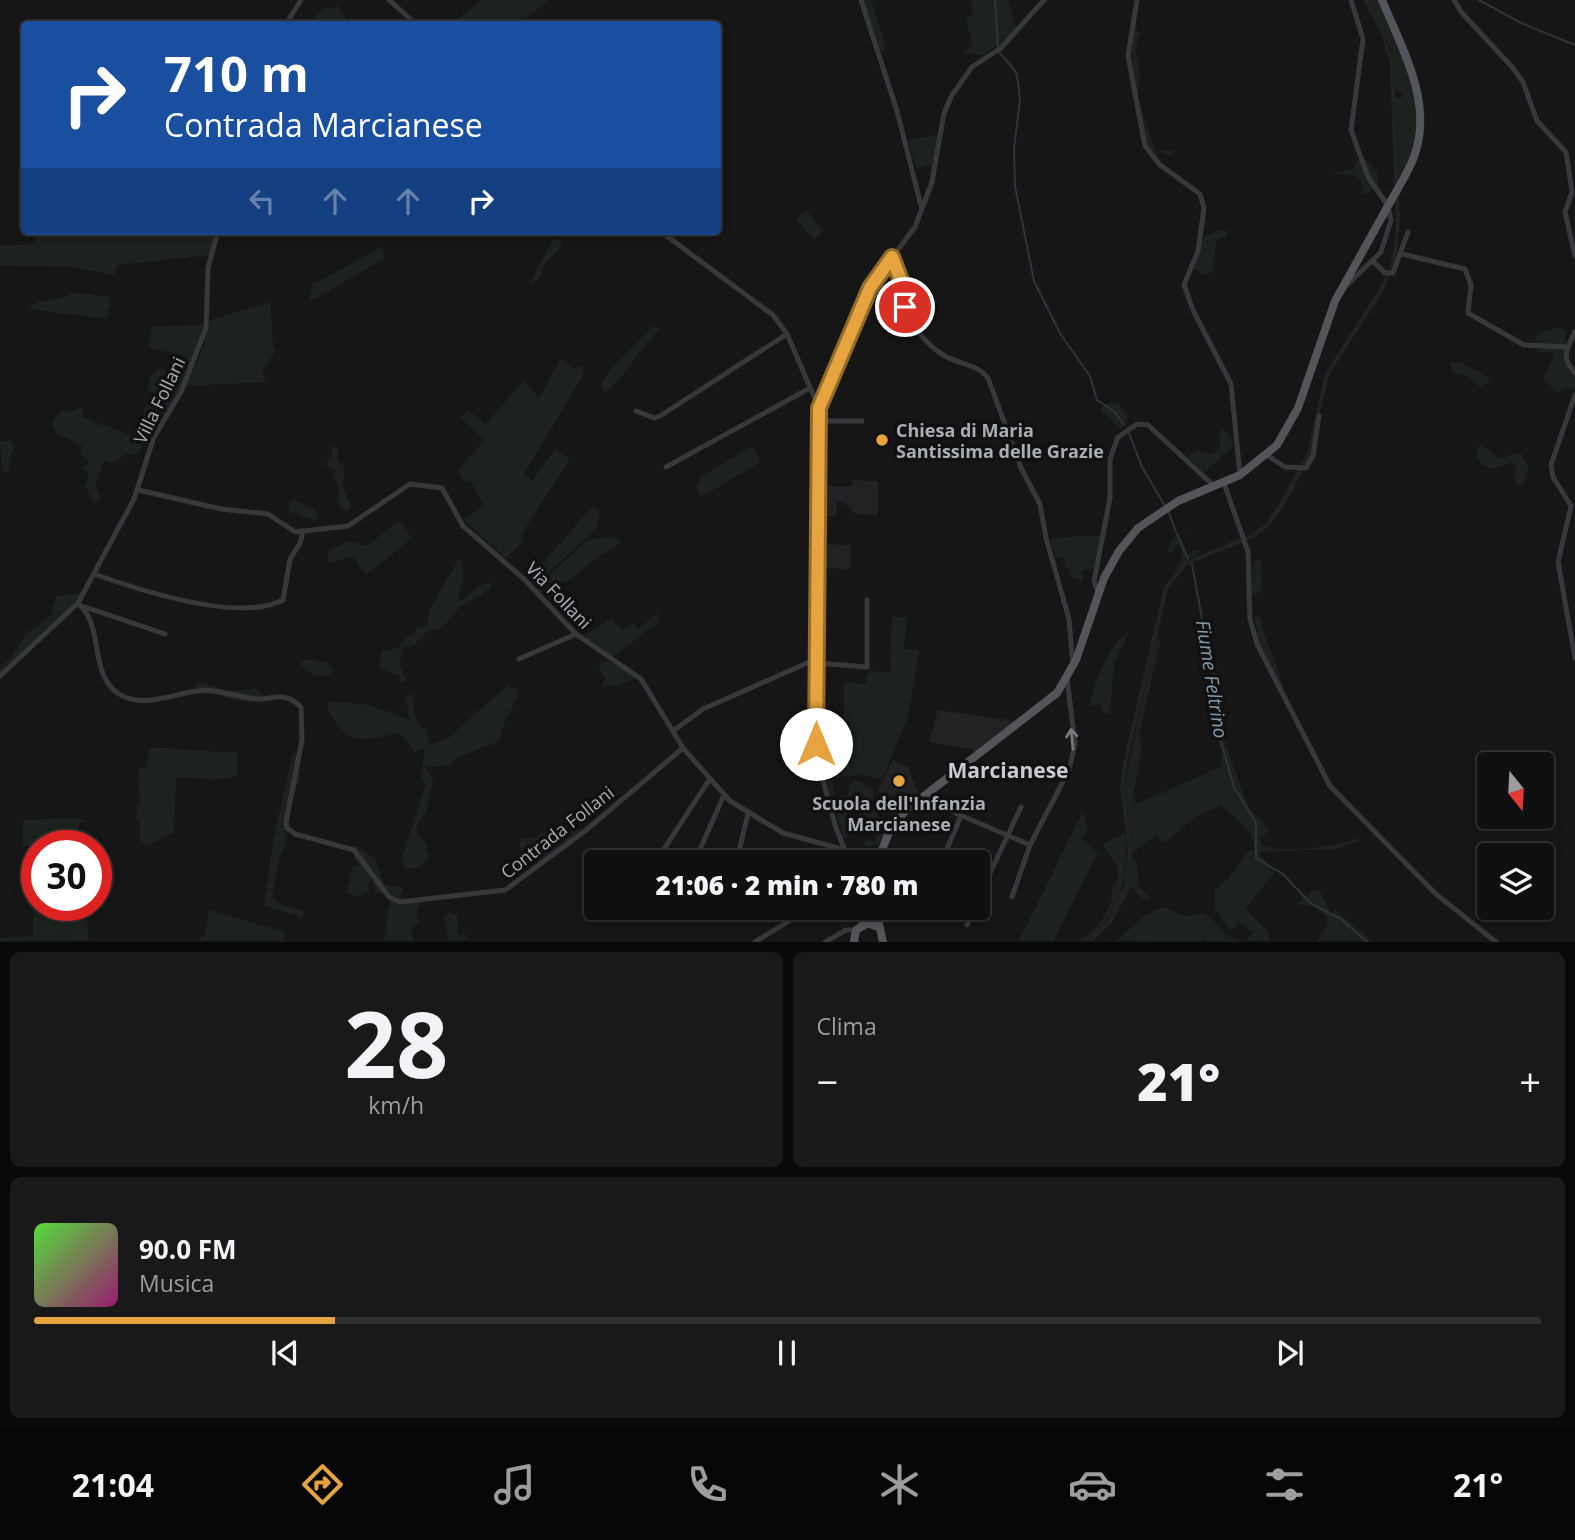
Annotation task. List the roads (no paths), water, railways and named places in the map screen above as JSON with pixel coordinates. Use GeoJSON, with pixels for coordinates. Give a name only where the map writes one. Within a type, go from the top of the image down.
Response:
{"type":"FeatureCollection","features":[{"type":"Feature","properties":{"kind":"main road"},"geometry":{"type":"LineString","coordinates":[[882,850],[888,832],[920,798],[1049,702],[1073,666],[1108,568],[1145,522],[1178,501],[1240,475],[1268,456],[1293,419],[1341,289],[1414,157],[1420,119],[1415,83],[1382,0]]}},
{"type":"Feature","properties":{"kind":"main road"},"geometry":{"type":"LineString","coordinates":[[854,941],[866,920]]}},
{"type":"Feature","properties":{"kind":"main road"},"geometry":{"type":"LineString","coordinates":[[877,920],[883,942]]}},
{"type":"Feature","properties":{"kind":"main road"},"geometry":{"type":"LineString","coordinates":[[863,926],[880,928]]}},
{"type":"Feature","properties":{"kind":"street"},"geometry":{"type":"LineString","coordinates":[[288,21],[301,0]]}},
{"type":"Feature","properties":{"kind":"street"},"geometry":{"type":"LineString","coordinates":[[389,0],[412,21]]}},
{"type":"Feature","properties":{"kind":"street"},"geometry":{"type":"LineString","coordinates":[[860,0],[897,111],[921,205]]}},
{"type":"Feature","properties":{"kind":"street"},"geometry":{"type":"LineString","coordinates":[[845,850],[816,755],[819,408],[870,288],[910,236],[932,182],[944,113],[952,94],[972,67],[1001,48],[1044,0]]}},
{"type":"Feature","properties":{"kind":"street"},"geometry":{"type":"LineString","coordinates":[[1137,0],[1128,57],[1136,108],[1146,146],[1153,158],[1200,194],[1204,202],[1198,251],[1184,285],[1189,302],[1231,384],[1240,475]]}},
{"type":"Feature","properties":{"kind":"street"},"geometry":{"type":"LineString","coordinates":[[1341,289],[1348,286],[1374,261],[1388,236],[1391,213],[1368,177],[1351,130],[1363,39],[1351,0]]}},
{"type":"Feature","properties":{"kind":"street"},"geometry":{"type":"LineString","coordinates":[[1454,0],[1462,13],[1512,67],[1522,82],[1536,121],[1566,152],[1572,192],[1565,212],[1575,256]]}},
{"type":"Feature","properties":{"kind":"street"},"geometry":{"type":"LineString","coordinates":[[1374,261],[1392,274],[1402,254],[1408,232]]}},
{"type":"Feature","properties":{"kind":"street","name":"Villa Follani"},"geometry":{"type":"LineString","coordinates":[[0,676],[80,604],[134,499],[154,437],[181,392],[206,328],[208,268],[217,235]]}},
{"type":"Feature","properties":{"kind":"street"},"geometry":{"type":"LineString","coordinates":[[665,235],[763,307],[787,334],[819,408]]}},
{"type":"Feature","properties":{"kind":"street"},"geometry":{"type":"LineString","coordinates":[[1402,254],[1465,269],[1471,285],[1468,313],[1508,337],[1534,348],[1568,347]]}},
{"type":"Feature","properties":{"kind":"street"},"geometry":{"type":"LineString","coordinates":[[892,257],[905,291],[905,307],[914,327],[927,345],[949,358],[981,369],[988,378],[1021,468],[1041,504],[1046,538],[1069,619],[1073,666]]}},
{"type":"Feature","properties":{"kind":"street"},"geometry":{"type":"LineString","coordinates":[[1575,331],[1566,360],[1575,373]]}},
{"type":"Feature","properties":{"kind":"street"},"geometry":{"type":"LineString","coordinates":[[636,411],[646,416],[660,416],[787,334]]}},
{"type":"Feature","properties":{"kind":"street"},"geometry":{"type":"LineString","coordinates":[[666,467],[810,388]]}},
{"type":"Feature","properties":{"kind":"street"},"geometry":{"type":"LineString","coordinates":[[1575,396],[1551,465],[1553,477],[1571,506],[1561,543],[1558,571],[1570,615],[1575,658]]}},
{"type":"Feature","properties":{"kind":"street"},"geometry":{"type":"LineString","coordinates":[[1268,456],[1289,469],[1306,468],[1313,456],[1319,416]]}},
{"type":"Feature","properties":{"kind":"street"},"geometry":{"type":"LineString","coordinates":[[817,421],[862,421]]}},
{"type":"Feature","properties":{"kind":"street"},"geometry":{"type":"LineString","coordinates":[[1098,593],[1094,580],[1109,510],[1110,459],[1118,437],[1137,424],[1148,425],[1219,485],[1248,552],[1250,620],[1258,646],[1330,786],[1436,894],[1496,942]]}},
{"type":"Feature","properties":{"kind":"street","name":"Via Follani"},"geometry":{"type":"LineString","coordinates":[[303,531],[348,526],[410,484],[442,488],[463,526],[490,546],[576,634],[641,679],[682,748],[724,796],[748,814],[783,833],[845,850]]}},
{"type":"Feature","properties":{"kind":"street"},"geometry":{"type":"LineString","coordinates":[[94,574],[185,601],[228,606],[271,605],[283,600],[290,559],[300,543],[303,531],[289,530],[268,514],[221,509],[138,490]]}},
{"type":"Feature","properties":{"kind":"street"},"geometry":{"type":"LineString","coordinates":[[673,731],[703,709],[816,661],[867,667],[867,600]]}},
{"type":"Feature","properties":{"kind":"street"},"geometry":{"type":"LineString","coordinates":[[80,604],[164,634]]}},
{"type":"Feature","properties":{"kind":"street","name":"Contrada Follani"},"geometry":{"type":"LineString","coordinates":[[80,604],[89,616],[104,678],[111,688],[126,698],[139,701],[206,690],[257,699],[282,697],[294,700],[301,708],[302,740],[287,828],[295,834],[354,849],[389,897],[400,902],[505,890],[585,831],[682,748]]}},
{"type":"Feature","properties":{"kind":"street"},"geometry":{"type":"LineString","coordinates":[[519,659],[576,634]]}},
{"type":"Feature","properties":{"kind":"street"},"geometry":{"type":"LineString","coordinates":[[1012,897],[1030,845],[1069,770],[1075,744],[1067,678]]}},
{"type":"Feature","properties":{"kind":"street"},"geometry":{"type":"LineString","coordinates":[[663,850],[709,780]]}},
{"type":"Feature","properties":{"kind":"street"},"geometry":{"type":"LineString","coordinates":[[700,850],[724,796]]}},
{"type":"Feature","properties":{"kind":"street"},"geometry":{"type":"LineString","coordinates":[[920,798],[1030,845]]}},
{"type":"Feature","properties":{"kind":"street"},"geometry":{"type":"LineString","coordinates":[[990,873],[1021,807]]}},
{"type":"Feature","properties":{"kind":"street"},"geometry":{"type":"LineString","coordinates":[[739,850],[748,814]]}},
{"type":"Feature","properties":{"kind":"street"},"geometry":{"type":"LineString","coordinates":[[947,850],[961,816]]}},
{"type":"Feature","properties":{"kind":"street"},"geometry":{"type":"LineString","coordinates":[[755,942],[791,920]]}},
{"type":"Feature","properties":{"kind":"street"},"geometry":{"type":"LineString","coordinates":[[825,942],[846,930],[863,926],[862,920]]}},
{"type":"Feature","properties":{"kind":"street"},"geometry":{"type":"LineString","coordinates":[[967,925],[969,920]]}},
{"type":"Feature","properties":{"kind":"waterway","name":"Fiume Feltrino"},"geometry":{"type":"LineString","coordinates":[[995,0],[998,47]]}},
{"type":"Feature","properties":{"kind":"waterway"},"geometry":{"type":"LineString","coordinates":[[1479,0],[1521,23],[1575,45]]}},
{"type":"Feature","properties":{"kind":"waterway","name":"Fiume Feltrino"},"geometry":{"type":"LineString","coordinates":[[999,52],[1016,72],[1018,82],[1020,100],[1014,149],[1015,186],[1034,281],[1061,335],[1090,376],[1097,400],[1115,412],[1124,425]]}},
{"type":"Feature","properties":{"kind":"waterway","name":"Fiume Feltrino"},"geometry":{"type":"LineString","coordinates":[[1129,433],[1142,467],[1165,506]]}},
{"type":"Feature","properties":{"kind":"waterway","name":"Fiume Feltrino"},"geometry":{"type":"LineString","coordinates":[[1168,510],[1176,532]]}},
{"type":"Feature","properties":{"kind":"waterway","name":"Fiume Feltrino"},"geometry":{"type":"LineString","coordinates":[[1177,534],[1188,559]]}},
{"type":"Feature","properties":{"kind":"waterway","name":"Fiume Feltrino"},"geometry":{"type":"LineString","coordinates":[[1192,564],[1215,690],[1218,731],[1234,787],[1256,823],[1256,858],[1283,874],[1310,903],[1341,919],[1367,942]]}},
{"type":"Feature","properties":{"kind":"place","name":"Chiesa di Maria Santissima delle Grazie"},"geometry":{"type":"Point","coordinates":[882,440]}},
{"type":"Feature","properties":{"kind":"place","name":"Scuola dell'Infanzia Marcianese"},"geometry":{"type":"Point","coordinates":[899,781]}},
{"type":"Feature","properties":{"kind":"district","name":"Marcianese"},"geometry":{"type":"Point","coordinates":[1008,770]}}]}
